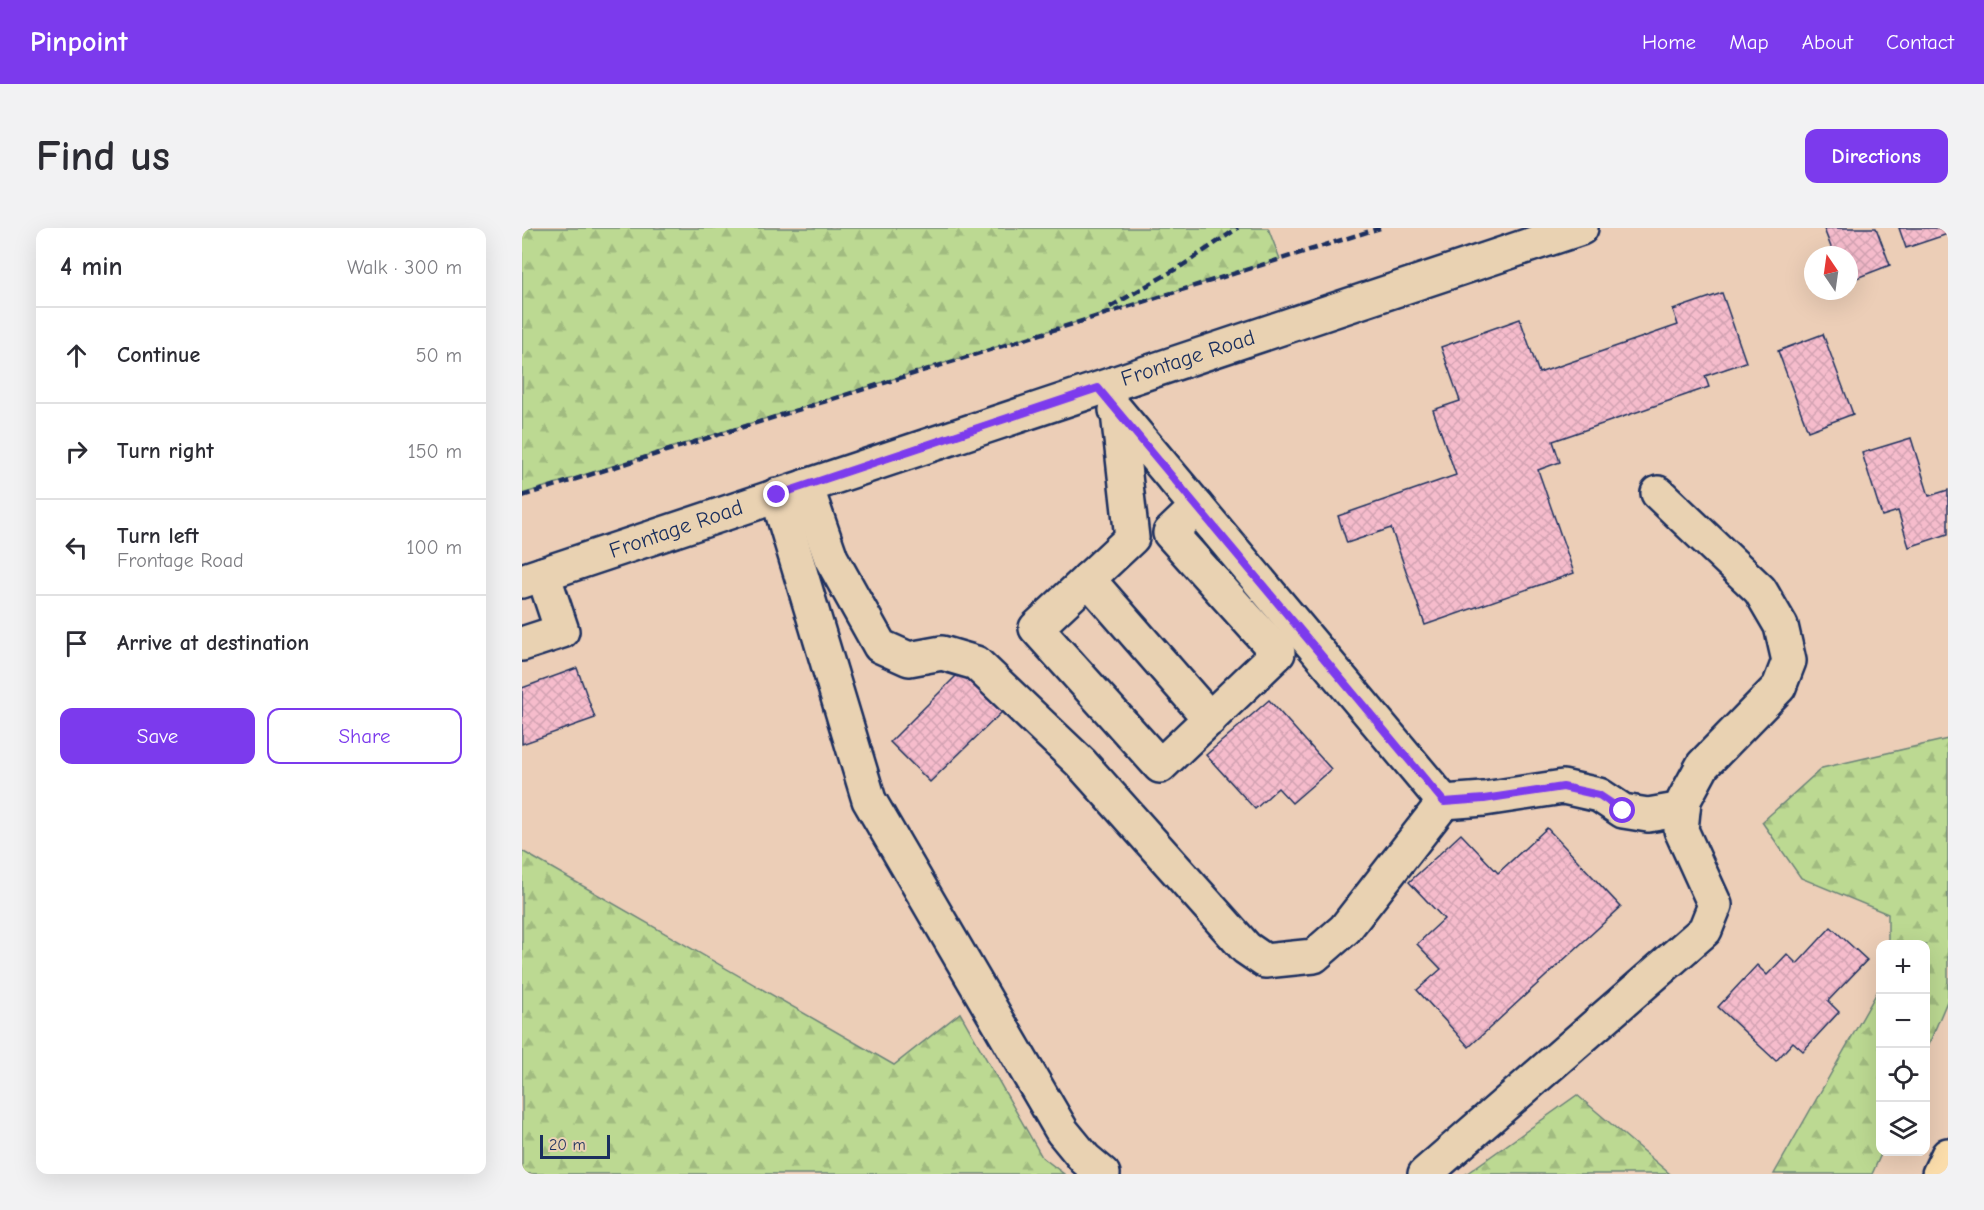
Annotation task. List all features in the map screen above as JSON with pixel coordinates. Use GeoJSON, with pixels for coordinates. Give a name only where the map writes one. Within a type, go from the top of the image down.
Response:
{"type":"FeatureCollection","features":[{"type":"Feature","properties":{"kind":"highway"},"geometry":{"type":"LineString","coordinates":[[1939,1174],[1948,1155]]}},
{"type":"Feature","properties":{"kind":"street","name":"Frontage Road"},"geometry":{"type":"LineString","coordinates":[[533,578],[1581,228]]}},
{"type":"Feature","properties":{"kind":"street"},"geometry":{"type":"LineString","coordinates":[[1098,388],[1444,802]]}},
{"type":"Feature","properties":{"kind":"street"},"geometry":{"type":"LineString","coordinates":[[1118,413],[1132,538]]}},
{"type":"Feature","properties":{"kind":"street"},"geometry":{"type":"LineString","coordinates":[[792,491],[880,646],[909,659],[942,653],[976,663],[1082,764],[1246,948],[1265,961],[1314,956],[1345,929],[1444,802],[1484,799],[1563,787],[1599,795],[1623,811],[1648,815],[1683,809]]}},
{"type":"Feature","properties":{"kind":"street"},"geometry":{"type":"LineString","coordinates":[[792,491],[869,800],[1062,1131],[1085,1159],[1103,1174]]}},
{"type":"Feature","properties":{"kind":"street"},"geometry":{"type":"LineString","coordinates":[[1425,1174],[1705,930],[1715,905],[1681,830],[1684,800],[1703,765],[1779,687],[1789,661],[1781,626],[1760,590],[1658,494]]}},
{"type":"Feature","properties":{"kind":"street"},"geometry":{"type":"LineString","coordinates":[[1170,533],[1278,653],[1160,766],[1036,627],[1132,538],[1170,533],[1197,507]]}},
{"type":"Feature","properties":{"kind":"street"},"geometry":{"type":"LineString","coordinates":[[522,644],[562,631],[533,578]]}},
{"type":"Feature","properties":{"kind":"street"},"geometry":{"type":"LineString","coordinates":[[1088,579],[1210,719]]}},
{"type":"Feature","properties":{"kind":"green space"},"geometry":{"type":"Polygon","coordinates":[[[522,228],[1268,228],[1280,259],[522,494],[522,228]]]}},
{"type":"Feature","properties":{"kind":"green space"},"geometry":{"type":"Polygon","coordinates":[[[1948,739],[1948,999],[1930,1042],[1930,940],[1888,940],[1888,914],[1801,878],[1762,822],[1822,768],[1948,739]]]}},
{"type":"Feature","properties":{"kind":"green space"},"geometry":{"type":"Polygon","coordinates":[[[522,851],[894,1065],[960,1013],[1042,1157],[1064,1174],[522,1174],[522,851]]]}},
{"type":"Feature","properties":{"kind":"green space"},"geometry":{"type":"Polygon","coordinates":[[[1876,994],[1876,1156],[1880,1156],[1872,1174],[1774,1174],[1876,994]]]}},
{"type":"Feature","properties":{"kind":"green space"},"geometry":{"type":"Polygon","coordinates":[[[1577,1095],[1670,1174],[1466,1174],[1577,1095]]]}},
{"type":"Feature","properties":{"kind":"building"},"geometry":{"type":"Polygon","coordinates":[[[1876,228],[1890,265],[1858,277],[1858,246],[1831,246],[1824,229],[1876,228]]]}},
{"type":"Feature","properties":{"kind":"building"},"geometry":{"type":"Polygon","coordinates":[[[1899,228],[1948,228],[1948,234],[1906,248],[1899,228]]]}},
{"type":"Feature","properties":{"kind":"building"},"geometry":{"type":"Polygon","coordinates":[[[1722,293],[1746,362],[1705,376],[1709,387],[1553,441],[1560,462],[1538,470],[1574,573],[1425,625],[1391,528],[1347,543],[1338,516],[1456,475],[1433,410],[1460,401],[1441,347],[1520,319],[1539,373],[1678,325],[1673,310],[1722,293]]]}},
{"type":"Feature","properties":{"kind":"building"},"geometry":{"type":"Polygon","coordinates":[[[1823,334],[1853,414],[1808,431],[1778,351],[1823,334]]]}},
{"type":"Feature","properties":{"kind":"building"},"geometry":{"type":"Polygon","coordinates":[[[1911,438],[1929,496],[1948,490],[1948,534],[1909,547],[1898,511],[1882,516],[1862,453],[1911,438]]]}},
{"type":"Feature","properties":{"kind":"building"},"geometry":{"type":"Polygon","coordinates":[[[577,668],[595,718],[522,744],[522,688],[577,668]]]}},
{"type":"Feature","properties":{"kind":"building"},"geometry":{"type":"Polygon","coordinates":[[[963,669],[1004,710],[930,782],[890,742],[963,669]]]}},
{"type":"Feature","properties":{"kind":"building"},"geometry":{"type":"Polygon","coordinates":[[[1269,700],[1331,769],[1292,803],[1278,788],[1255,809],[1206,755],[1269,700]]]}},
{"type":"Feature","properties":{"kind":"building"},"geometry":{"type":"Polygon","coordinates":[[[1547,828],[1621,907],[1469,1047],[1417,990],[1441,969],[1417,944],[1444,919],[1409,882],[1461,834],[1498,873],[1547,828]]]}},
{"type":"Feature","properties":{"kind":"building"},"geometry":{"type":"Polygon","coordinates":[[[1831,927],[1867,960],[1828,1001],[1839,1012],[1803,1051],[1793,1042],[1776,1061],[1718,1007],[1757,965],[1767,975],[1787,954],[1797,964],[1831,927]]]}},
{"type":"Feature","properties":{"kind":"railway"},"geometry":{"type":"LineString","coordinates":[[1110,307],[1183,265],[1238,228]]}},
{"type":"Feature","properties":{"kind":"railway"},"geometry":{"type":"LineString","coordinates":[[522,496],[1380,228]]}},
{"type":"Feature","properties":{"kind":"route"},"geometry":{"type":"LineString","coordinates":[[777,495],[1098,388],[1444,802],[1484,799],[1563,787],[1599,795],[1623,811]]}}]}
